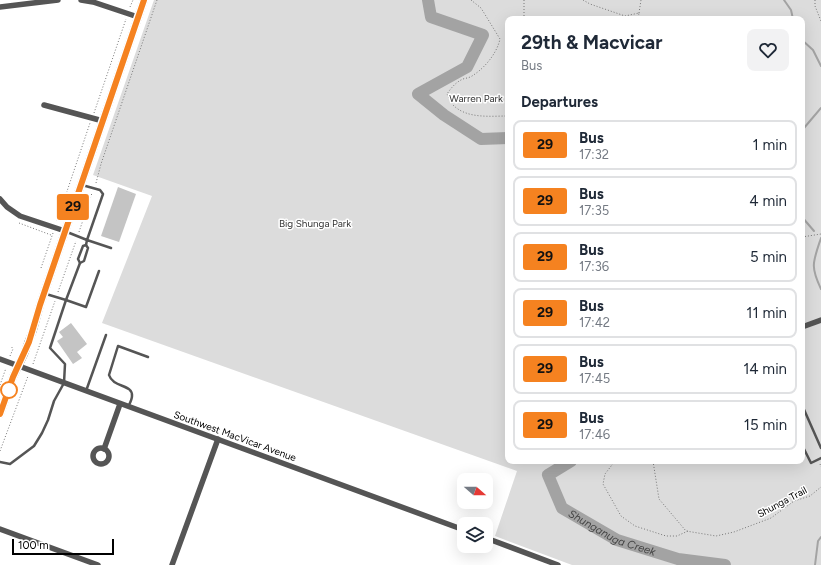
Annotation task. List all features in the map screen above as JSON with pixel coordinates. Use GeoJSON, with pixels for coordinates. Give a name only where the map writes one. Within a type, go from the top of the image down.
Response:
{"type":"FeatureCollection","features":[{"type":"Feature","properties":{"kind":"main road"},"geometry":{"type":"LineString","coordinates":[[0,414],[13,377],[19,366],[33,330],[44,293],[144,0]]}},
{"type":"Feature","properties":{"kind":"street"},"geometry":{"type":"LineString","coordinates":[[0,7],[58,0]]}},
{"type":"Feature","properties":{"kind":"street"},"geometry":{"type":"LineString","coordinates":[[81,0],[93,2],[138,17]]}},
{"type":"Feature","properties":{"kind":"street"},"geometry":{"type":"LineString","coordinates":[[44,105],[103,121]]}},
{"type":"Feature","properties":{"kind":"street"},"geometry":{"type":"LineString","coordinates":[[0,199],[7,207],[20,216],[65,231]]}},
{"type":"Feature","properties":{"kind":"street"},"geometry":{"type":"LineString","coordinates":[[805,326],[821,320]]}},
{"type":"Feature","properties":{"kind":"street","name":"Southwest MacVicar Avenue"},"geometry":{"type":"LineString","coordinates":[[0,359],[457,527]]}},
{"type":"Feature","properties":{"kind":"street"},"geometry":{"type":"LineString","coordinates":[[104,449],[120,404]]}},
{"type":"Feature","properties":{"kind":"street"},"geometry":{"type":"LineString","coordinates":[[172,565],[218,439]]}},
{"type":"Feature","properties":{"kind":"street"},"geometry":{"type":"LineString","coordinates":[[0,529],[98,565]]}},
{"type":"Feature","properties":{"kind":"street"},"geometry":{"type":"LineString","coordinates":[[493,541],[558,565]]}},
{"type":"Feature","properties":{"kind":"lane"},"geometry":{"type":"LineString","coordinates":[[0,462],[10,464],[34,446],[48,420],[54,401],[64,383],[65,364],[50,348],[80,264],[84,261],[88,248],[86,245],[87,240],[102,194],[100,190],[81,185]]}},
{"type":"Feature","properties":{"kind":"lane"},"geometry":{"type":"LineString","coordinates":[[65,231],[111,248]]}},
{"type":"Feature","properties":{"kind":"lane"},"geometry":{"type":"LineString","coordinates":[[80,264],[78,259],[82,246],[86,245]]}},
{"type":"Feature","properties":{"kind":"lane"},"geometry":{"type":"LineString","coordinates":[[44,293],[86,307],[99,271]]}},
{"type":"Feature","properties":{"kind":"lane"},"geometry":{"type":"LineString","coordinates":[[86,391],[106,335]]}},
{"type":"Feature","properties":{"kind":"lane"},"geometry":{"type":"LineString","coordinates":[[128,407],[132,396],[131,392],[128,388],[114,383],[110,379],[109,375],[118,346],[148,357]]}},
{"type":"Feature","properties":{"kind":"lane"},"geometry":{"type":"LineString","coordinates":[[805,412],[821,448]]}},
{"type":"Feature","properties":{"kind":"lane"},"geometry":{"type":"LineString","coordinates":[[805,451],[811,463],[821,458]]}},
{"type":"Feature","properties":{"kind":"path"},"geometry":{"type":"LineString","coordinates":[[41,268],[133,0]]}},
{"type":"Feature","properties":{"kind":"path"},"geometry":{"type":"LineString","coordinates":[[0,451],[94,188],[157,0]]}},
{"type":"Feature","properties":{"kind":"path"},"geometry":{"type":"LineString","coordinates":[[471,0],[481,8],[500,39],[498,48],[483,66],[471,77],[454,85],[447,94],[453,105],[468,114],[505,116]]}},
{"type":"Feature","properties":{"kind":"path"},"geometry":{"type":"LineString","coordinates":[[524,0],[524,16]]}},
{"type":"Feature","properties":{"kind":"path"},"geometry":{"type":"LineString","coordinates":[[583,0],[590,4],[625,16],[639,13]]}},
{"type":"Feature","properties":{"kind":"path"},"geometry":{"type":"LineString","coordinates":[[638,16],[641,0]]}},
{"type":"Feature","properties":{"kind":"path"},"geometry":{"type":"LineString","coordinates":[[815,0],[815,6],[821,21]]}},
{"type":"Feature","properties":{"kind":"path"},"geometry":{"type":"LineString","coordinates":[[805,237],[821,234]]}},
{"type":"Feature","properties":{"kind":"path"},"geometry":{"type":"LineString","coordinates":[[613,464],[605,474],[603,484],[621,516],[635,526],[666,536],[677,536],[688,531]]}},
{"type":"Feature","properties":{"kind":"path"},"geometry":{"type":"LineString","coordinates":[[653,464],[659,499],[686,531],[688,531]]}},
{"type":"Feature","properties":{"kind":"path","name":"Shunga Trail"},"geometry":{"type":"LineString","coordinates":[[688,531],[716,536],[734,532],[771,518],[794,501],[810,496],[821,487]]}},
{"type":"Feature","properties":{"kind":"green space","name":"Big Shunga Park"},"geometry":{"type":"Polygon","coordinates":[[[154,0],[821,0],[821,565],[572,565],[495,536],[517,471],[102,323],[152,196],[93,175],[154,0]]]}},
{"type":"Feature","properties":{"kind":"building"},"geometry":{"type":"Polygon","coordinates":[[[118,187],[136,194],[119,242],[101,236],[118,187]]]}},
{"type":"Feature","properties":{"kind":"building"},"geometry":{"type":"Polygon","coordinates":[[[71,323],[87,344],[77,352],[82,358],[73,364],[57,341],[63,337],[59,332],[71,323]]]}},
{"type":"Feature","properties":{"kind":"waterway","name":"Shunganuga Creek"},"geometry":{"type":"LineString","coordinates":[[428,0],[431,17],[483,35],[467,67],[418,94],[444,115],[481,139],[505,138]]}},
{"type":"Feature","properties":{"kind":"waterway"},"geometry":{"type":"LineString","coordinates":[[784,0],[791,10],[792,16]]}},
{"type":"Feature","properties":{"kind":"waterway"},"geometry":{"type":"LineString","coordinates":[[805,43],[813,50],[821,66]]}},
{"type":"Feature","properties":{"kind":"waterway"},"geometry":{"type":"LineString","coordinates":[[805,127],[821,108]]}},
{"type":"Feature","properties":{"kind":"waterway"},"geometry":{"type":"LineString","coordinates":[[805,220],[814,231]]}},
{"type":"Feature","properties":{"kind":"waterway"},"geometry":{"type":"LineString","coordinates":[[821,238],[814,264],[815,275],[821,289]]}},
{"type":"Feature","properties":{"kind":"waterway","name":"Shunganuga Creek"},"geometry":{"type":"LineString","coordinates":[[566,464],[548,475],[562,508],[617,540],[678,559],[725,565]]}},
{"type":"Feature","properties":{"kind":"waterway"},"geometry":{"type":"LineString","coordinates":[[815,565],[818,541],[821,537]]}},
{"type":"Feature","properties":{"kind":"bus line","name":"29"},"geometry":{"type":"LineString","coordinates":[[0,414],[13,377],[33,330],[40,305],[144,0]]}},
{"type":"Feature","properties":{"kind":"park label","name":"Warren Park"},"geometry":{"type":"Point","coordinates":[476,98]}}]}
